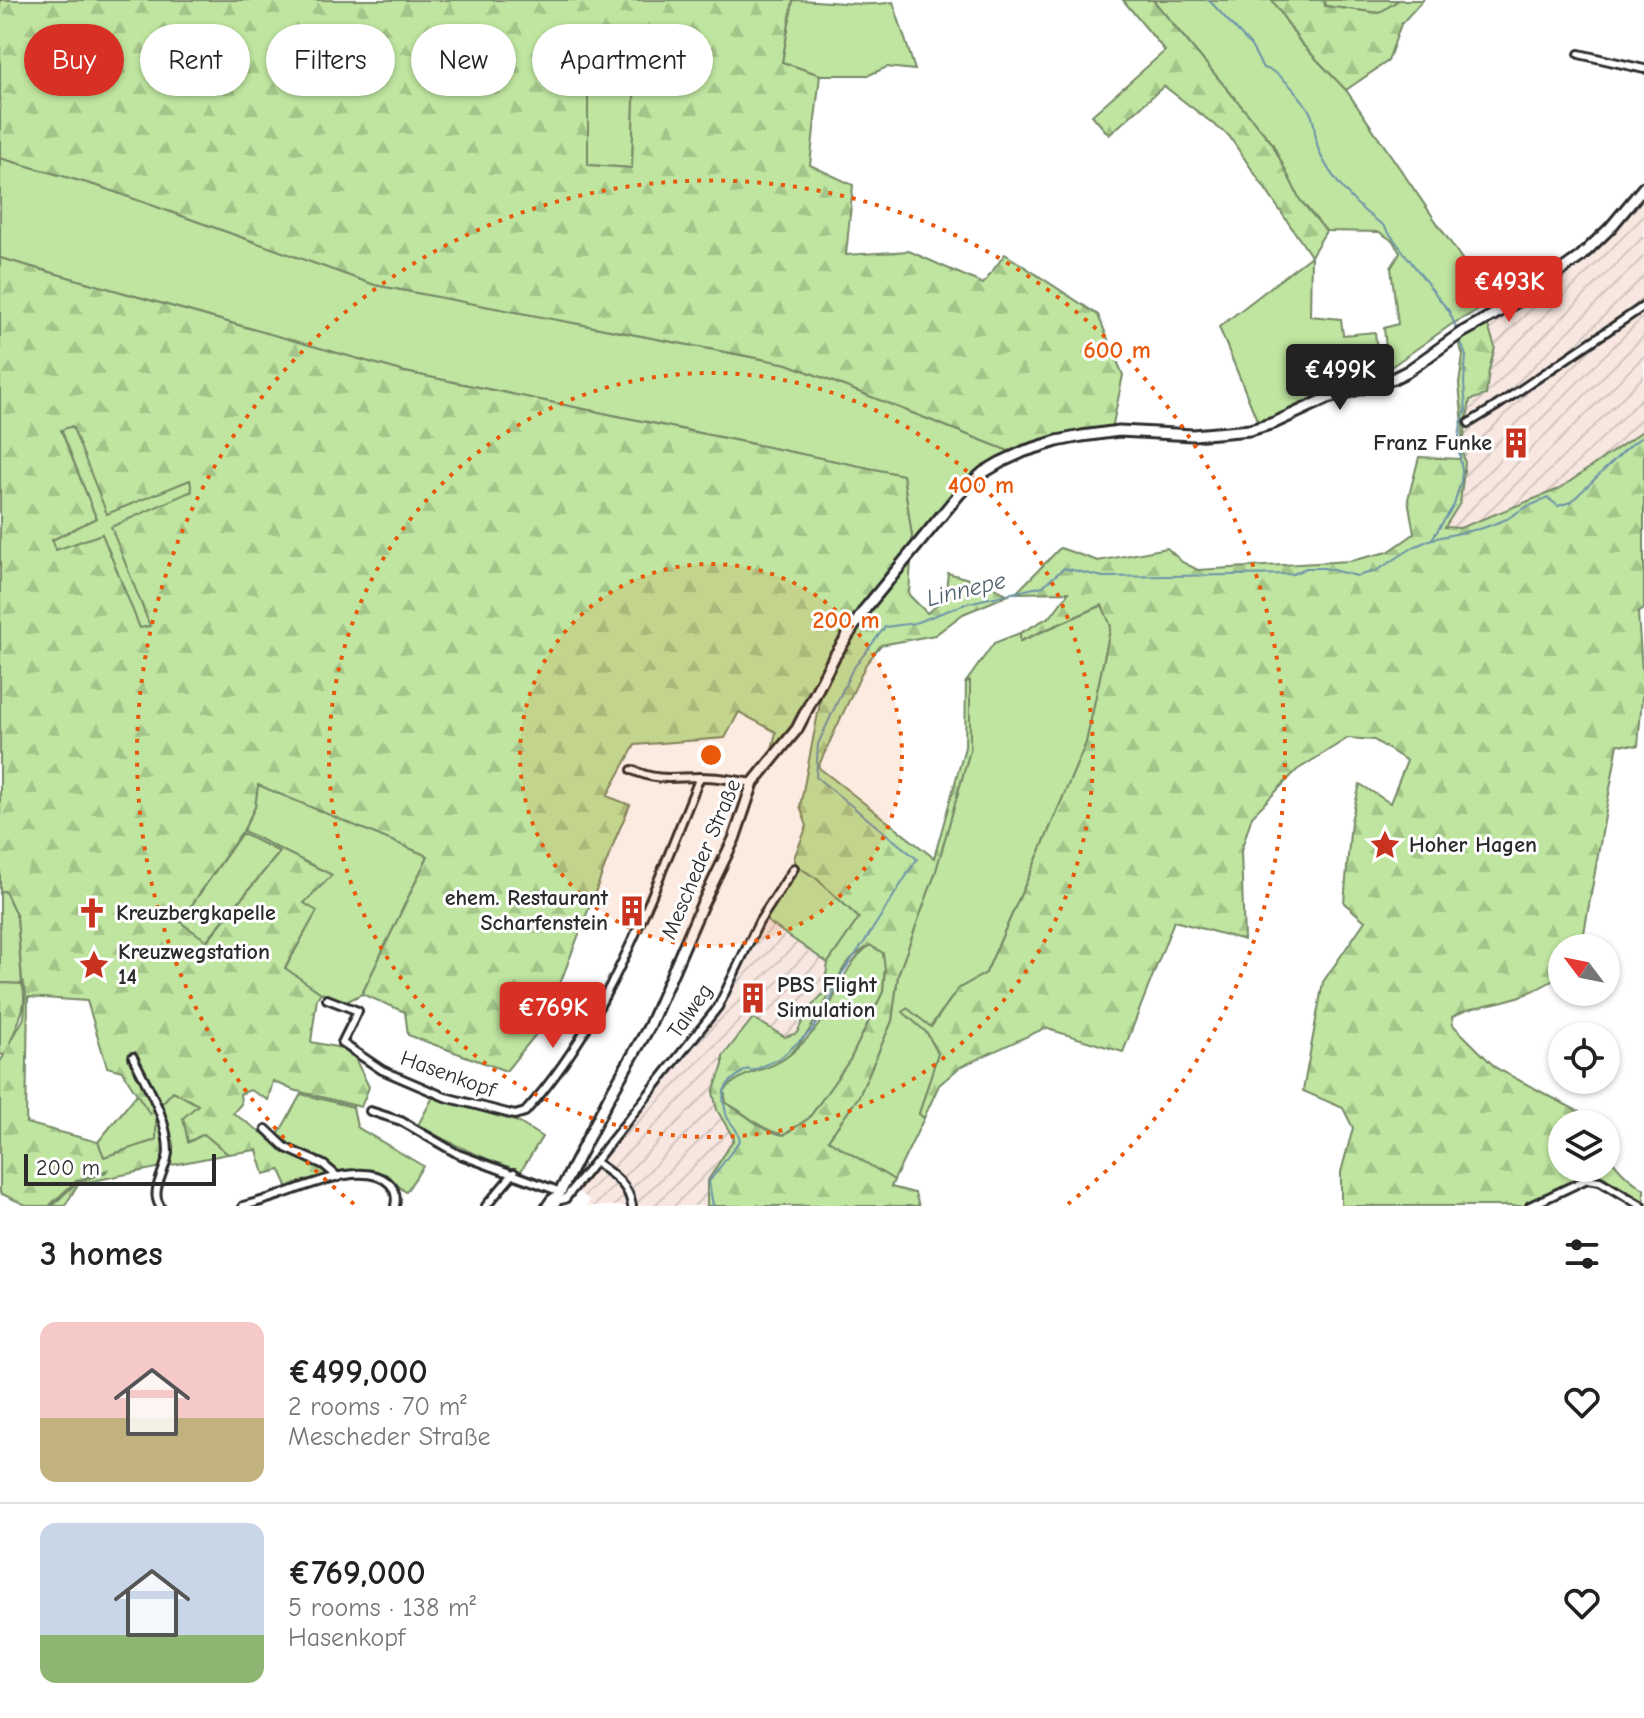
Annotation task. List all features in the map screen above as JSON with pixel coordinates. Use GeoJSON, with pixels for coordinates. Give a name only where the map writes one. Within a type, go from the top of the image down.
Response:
{"type":"FeatureCollection","features":[{"type":"Feature","properties":{"kind":"main road","name":"Mescheder Straße"},"geometry":{"type":"LineString","coordinates":[[557,1199],[649,1027],[734,839],[753,783],[797,729],[839,649],[865,609],[968,486],[992,467],[1048,444],[1128,431],[1193,435],[1258,428],[1328,398],[1392,379],[1408,371],[1458,334],[1520,300],[1580,257],[1610,228],[1644,187]]}},
{"type":"Feature","properties":{"kind":"street"},"geometry":{"type":"LineString","coordinates":[[1579,54],[1644,69]]}},
{"type":"Feature","properties":{"kind":"street"},"geometry":{"type":"LineString","coordinates":[[1469,423],[1644,306]]}},
{"type":"Feature","properties":{"kind":"street"},"geometry":{"type":"LineString","coordinates":[[632,770],[664,779],[700,777],[753,783]]}},
{"type":"Feature","properties":{"kind":"street","name":"Hasenkopf"},"geometry":{"type":"LineString","coordinates":[[327,999],[358,1011],[342,1043],[382,1070],[445,1097],[515,1115],[525,1112],[587,1029],[605,998],[633,939],[700,777]]}},
{"type":"Feature","properties":{"kind":"street","name":"Talweg"},"geometry":{"type":"LineString","coordinates":[[557,1199],[565,1199],[718,1007],[759,922],[794,868]]}},
{"type":"Feature","properties":{"kind":"street"},"geometry":{"type":"LineString","coordinates":[[133,1057],[164,1124],[167,1157],[155,1193],[156,1205]]}},
{"type":"Feature","properties":{"kind":"street"},"geometry":{"type":"LineString","coordinates":[[370,1111],[401,1121],[458,1154],[514,1173],[557,1199]]}},
{"type":"Feature","properties":{"kind":"street"},"geometry":{"type":"LineString","coordinates":[[266,1129],[286,1148],[324,1165],[338,1177]]}},
{"type":"Feature","properties":{"kind":"street"},"geometry":{"type":"LineString","coordinates":[[595,1162],[621,1180],[631,1195],[632,1206]]}},
{"type":"Feature","properties":{"kind":"street"},"geometry":{"type":"LineString","coordinates":[[486,1206],[514,1173]]}},
{"type":"Feature","properties":{"kind":"street"},"geometry":{"type":"LineString","coordinates":[[243,1206],[338,1177],[362,1174],[385,1180],[395,1190],[395,1206]]}},
{"type":"Feature","properties":{"kind":"street"},"geometry":{"type":"LineString","coordinates":[[1530,1206],[1587,1179],[1600,1181],[1642,1206]]}},
{"type":"Feature","properties":{"kind":"street","name":"Mescheder Straße"},"geometry":{"type":"LineString","coordinates":[[546,1206],[550,1200],[557,1199]]}},
{"type":"Feature","properties":{"kind":"shaded area"},"geometry":{"type":"Polygon","coordinates":[[[1644,195],[1644,430],[1559,489],[1460,528],[1444,528],[1460,503],[1465,463],[1462,450],[1470,399],[1486,395],[1495,347],[1487,323],[1526,303],[1600,248],[1644,195]]]}},
{"type":"Feature","properties":{"kind":"shaded area"},"geometry":{"type":"Polygon","coordinates":[[[764,919],[828,963],[823,994],[807,1011],[797,1033],[785,1037],[773,1028],[723,1065],[713,1093],[717,1110],[734,1138],[707,1182],[707,1206],[587,1206],[590,1200],[576,1191],[717,1006],[764,919]]]}},
{"type":"Feature","properties":{"kind":"green space"},"geometry":{"type":"Polygon","coordinates":[[[0,0],[793,0],[782,62],[820,75],[810,165],[853,185],[846,255],[909,251],[983,284],[1005,254],[1098,315],[1123,375],[1112,429],[1014,453],[788,364],[375,285],[101,187],[0,158],[0,0]],[[532,24],[532,96],[588,96],[588,165],[632,168],[634,96],[713,96],[713,24],[532,24]]]}},
{"type":"Feature","properties":{"kind":"green space"},"geometry":{"type":"Polygon","coordinates":[[[793,0],[856,4],[893,2],[915,70],[887,67],[869,75],[820,75],[782,62],[793,0]]]}},
{"type":"Feature","properties":{"kind":"green space"},"geometry":{"type":"Polygon","coordinates":[[[1123,0],[1153,0],[1272,143],[1300,200],[1326,231],[1311,256],[1229,136],[1164,86],[1109,135],[1092,115],[1165,51],[1123,0]]]}},
{"type":"Feature","properties":{"kind":"green space"},"geometry":{"type":"Polygon","coordinates":[[[1153,0],[1272,0],[1301,43],[1346,90],[1492,303],[1452,324],[1388,369],[1384,328],[1398,324],[1391,268],[1400,253],[1393,241],[1379,232],[1326,231],[1300,200],[1272,143],[1153,0]]]}},
{"type":"Feature","properties":{"kind":"green space"},"geometry":{"type":"Polygon","coordinates":[[[1272,0],[1324,0],[1325,6],[1379,13],[1399,0],[1423,0],[1401,24],[1388,61],[1346,90],[1301,43],[1272,0]]]}},
{"type":"Feature","properties":{"kind":"green space"},"geometry":{"type":"Polygon","coordinates":[[[1324,0],[1399,0],[1379,13],[1325,6],[1324,0]]]}},
{"type":"Feature","properties":{"kind":"green space"},"geometry":{"type":"Polygon","coordinates":[[[588,96],[634,96],[632,168],[588,165],[588,96]]]}},
{"type":"Feature","properties":{"kind":"green space"},"geometry":{"type":"Polygon","coordinates":[[[0,158],[101,187],[375,285],[788,364],[1014,453],[997,460],[912,546],[903,475],[405,372],[0,258],[0,158]]]}},
{"type":"Feature","properties":{"kind":"green space"},"geometry":{"type":"Polygon","coordinates":[[[1311,256],[1310,316],[1341,319],[1343,335],[1375,332],[1380,381],[1259,425],[1219,327],[1311,256]]]}},
{"type":"Feature","properties":{"kind":"green space"},"geometry":{"type":"Polygon","coordinates":[[[0,258],[405,372],[903,475],[912,546],[880,584],[797,722],[770,758],[776,732],[739,712],[725,738],[635,745],[607,796],[630,805],[558,989],[555,1017],[536,1034],[506,1071],[408,1035],[405,1012],[362,994],[428,856],[258,785],[255,807],[243,831],[332,875],[304,903],[317,911],[285,968],[321,993],[317,998],[311,1042],[351,1050],[369,1087],[361,1107],[293,1090],[273,1081],[268,1100],[250,1090],[240,1094],[241,1104],[233,1113],[285,1151],[326,1168],[329,1172],[327,1176],[288,1188],[280,1170],[264,1174],[257,1150],[228,1154],[204,1134],[188,1142],[183,1118],[198,1105],[173,1091],[156,1110],[164,1138],[162,1167],[78,1184],[65,1206],[52,1206],[76,1183],[107,1170],[76,1181],[49,1206],[28,1206],[0,1193],[0,1062],[4,1055],[0,1054],[0,983],[22,984],[24,992],[21,1015],[10,1043],[24,1018],[26,992],[22,979],[17,917],[6,893],[0,891],[0,258]],[[72,426],[61,430],[96,518],[52,540],[56,550],[102,534],[140,628],[150,626],[111,527],[192,491],[190,480],[107,514],[72,426]],[[241,833],[180,922],[207,941],[280,852],[241,833]],[[28,997],[26,1123],[98,1142],[104,1157],[156,1140],[156,1111],[150,1114],[122,1071],[107,1067],[87,1001],[28,997]]]}},
{"type":"Feature","properties":{"kind":"green space"},"geometry":{"type":"Polygon","coordinates":[[[1487,323],[1495,347],[1486,395],[1470,400],[1462,450],[1465,463],[1460,503],[1445,527],[1460,528],[1559,489],[1644,430],[1644,609],[1638,613],[1643,685],[1638,746],[1618,744],[1584,933],[1548,934],[1548,983],[1521,996],[1452,1017],[1453,1025],[1496,1068],[1576,1110],[1548,1110],[1548,1182],[1575,1182],[1527,1206],[1341,1206],[1341,1172],[1353,1128],[1343,1108],[1303,1091],[1323,982],[1365,921],[1344,903],[1351,821],[1360,784],[1390,803],[1407,761],[1374,740],[1348,738],[1297,770],[1252,816],[1241,851],[1244,940],[1174,921],[1123,1052],[1045,1028],[960,1067],[939,1085],[924,1118],[919,1114],[938,1053],[927,1033],[903,1012],[907,1008],[931,1027],[958,989],[986,973],[1086,743],[1111,626],[1102,605],[1020,641],[1020,633],[1051,616],[1069,592],[1016,593],[1060,548],[1098,561],[1167,548],[1182,562],[1198,570],[1350,561],[1388,552],[1414,534],[1408,499],[1419,457],[1460,459],[1463,425],[1459,384],[1463,355],[1458,341],[1487,323]]]}},
{"type":"Feature","properties":{"kind":"green space"},"geometry":{"type":"Polygon","coordinates":[[[72,426],[190,480],[193,491],[150,626],[140,629],[102,534],[56,551],[52,540],[96,518],[61,429],[72,426]]]}},
{"type":"Feature","properties":{"kind":"green space"},"geometry":{"type":"Polygon","coordinates":[[[911,560],[909,595],[927,613],[945,598],[948,573],[986,584],[1009,595],[963,614],[935,635],[881,645],[866,664],[818,767],[934,858],[965,747],[966,682],[970,681],[970,750],[935,874],[898,975],[892,1021],[859,1096],[828,1140],[894,1180],[891,1187],[915,1193],[919,1206],[707,1206],[707,1182],[734,1139],[717,1110],[713,1092],[723,1065],[723,1056],[753,1018],[785,1037],[797,1033],[807,1011],[823,994],[828,963],[859,918],[816,878],[797,866],[794,858],[807,826],[800,807],[823,687],[862,620],[911,560]],[[870,945],[852,958],[796,1048],[781,1061],[731,1084],[724,1091],[726,1103],[760,1126],[784,1135],[809,1118],[850,1060],[883,992],[883,953],[870,945]]]}},
{"type":"Feature","properties":{"kind":"green space"},"geometry":{"type":"Polygon","coordinates":[[[1103,605],[1111,626],[1086,743],[986,973],[958,989],[930,1027],[907,1008],[938,1053],[919,1114],[924,1118],[894,1180],[828,1140],[859,1096],[892,1021],[898,975],[935,874],[970,750],[969,681],[966,682],[994,643],[1020,633],[1021,641],[1103,605]]]}},
{"type":"Feature","properties":{"kind":"green space"},"geometry":{"type":"Polygon","coordinates":[[[258,784],[428,856],[362,994],[346,1002],[321,993],[285,969],[316,912],[303,903],[332,875],[243,831],[255,807],[258,784]]]}},
{"type":"Feature","properties":{"kind":"green space"},"geometry":{"type":"Polygon","coordinates":[[[242,833],[280,852],[206,941],[180,922],[242,833]]]}},
{"type":"Feature","properties":{"kind":"green space"},"geometry":{"type":"Polygon","coordinates":[[[797,866],[816,878],[859,918],[828,963],[764,919],[797,866]]]}},
{"type":"Feature","properties":{"kind":"green space"},"geometry":{"type":"Polygon","coordinates":[[[0,891],[6,893],[17,917],[22,984],[0,983],[0,891]]]}},
{"type":"Feature","properties":{"kind":"green space"},"geometry":{"type":"Polygon","coordinates":[[[870,945],[883,953],[883,992],[850,1060],[809,1118],[784,1135],[760,1126],[726,1103],[724,1091],[730,1085],[783,1059],[808,1037],[827,1012],[851,965],[870,945]]]}},
{"type":"Feature","properties":{"kind":"green space"},"geometry":{"type":"Polygon","coordinates":[[[173,1091],[198,1105],[189,1142],[204,1134],[228,1154],[162,1167],[156,1113],[156,1140],[104,1157],[98,1142],[137,1094],[150,1113],[173,1091]]]}},
{"type":"Feature","properties":{"kind":"green space"},"geometry":{"type":"Polygon","coordinates":[[[301,1094],[353,1107],[357,1127],[423,1166],[406,1192],[380,1173],[340,1172],[278,1135],[301,1094]]]}},
{"type":"Feature","properties":{"kind":"green space"},"geometry":{"type":"Polygon","coordinates":[[[433,1097],[518,1122],[542,1137],[521,1171],[494,1162],[418,1125],[433,1097]]]}},
{"type":"Feature","properties":{"kind":"green space"},"geometry":{"type":"Polygon","coordinates":[[[1620,1170],[1644,1189],[1644,1204],[1599,1182],[1620,1182],[1620,1170]]]}},
{"type":"Feature","properties":{"kind":"waterway"},"geometry":{"type":"LineString","coordinates":[[1209,0],[1251,46],[1263,68],[1279,76],[1303,101],[1313,120],[1319,152],[1333,176],[1356,203],[1383,225],[1449,311],[1457,330]]}},
{"type":"Feature","properties":{"kind":"waterway"},"geometry":{"type":"LineString","coordinates":[[1432,539],[1454,505],[1461,481],[1458,444],[1466,410],[1466,356],[1460,340]]}},
{"type":"Feature","properties":{"kind":"waterway","name":"Linnepe"},"geometry":{"type":"LineString","coordinates":[[713,1206],[709,1182],[740,1140],[727,1116],[723,1097],[726,1087],[747,1069],[752,1071],[779,1059],[812,1030],[833,995],[838,979],[917,859],[816,777],[818,744],[852,670],[885,627],[915,623],[968,603],[1043,586],[1064,568],[1103,577],[1293,574],[1306,568],[1324,568],[1357,576],[1376,571],[1432,539],[1483,528],[1548,498],[1558,506],[1571,502],[1644,435]]}},
{"type":"Feature","properties":{"kind":"place","name":"Franz Funke"},"geometry":{"type":"Point","coordinates":[1516,443]}},
{"type":"Feature","properties":{"kind":"place","name":"Hoher Hagen"},"geometry":{"type":"Point","coordinates":[1385,845]}},
{"type":"Feature","properties":{"kind":"place","name":"ehem. Restaurant Scharfenstein"},"geometry":{"type":"Point","coordinates":[632,911]}},
{"type":"Feature","properties":{"kind":"place","name":"Kreuzbergkapelle"},"geometry":{"type":"Point","coordinates":[92,913]}},
{"type":"Feature","properties":{"kind":"place","name":"Kreuzwegstation 14"},"geometry":{"type":"Point","coordinates":[94,965]}},
{"type":"Feature","properties":{"kind":"place","name":"PBS Flight Simulation"},"geometry":{"type":"Point","coordinates":[753,998]}}]}
